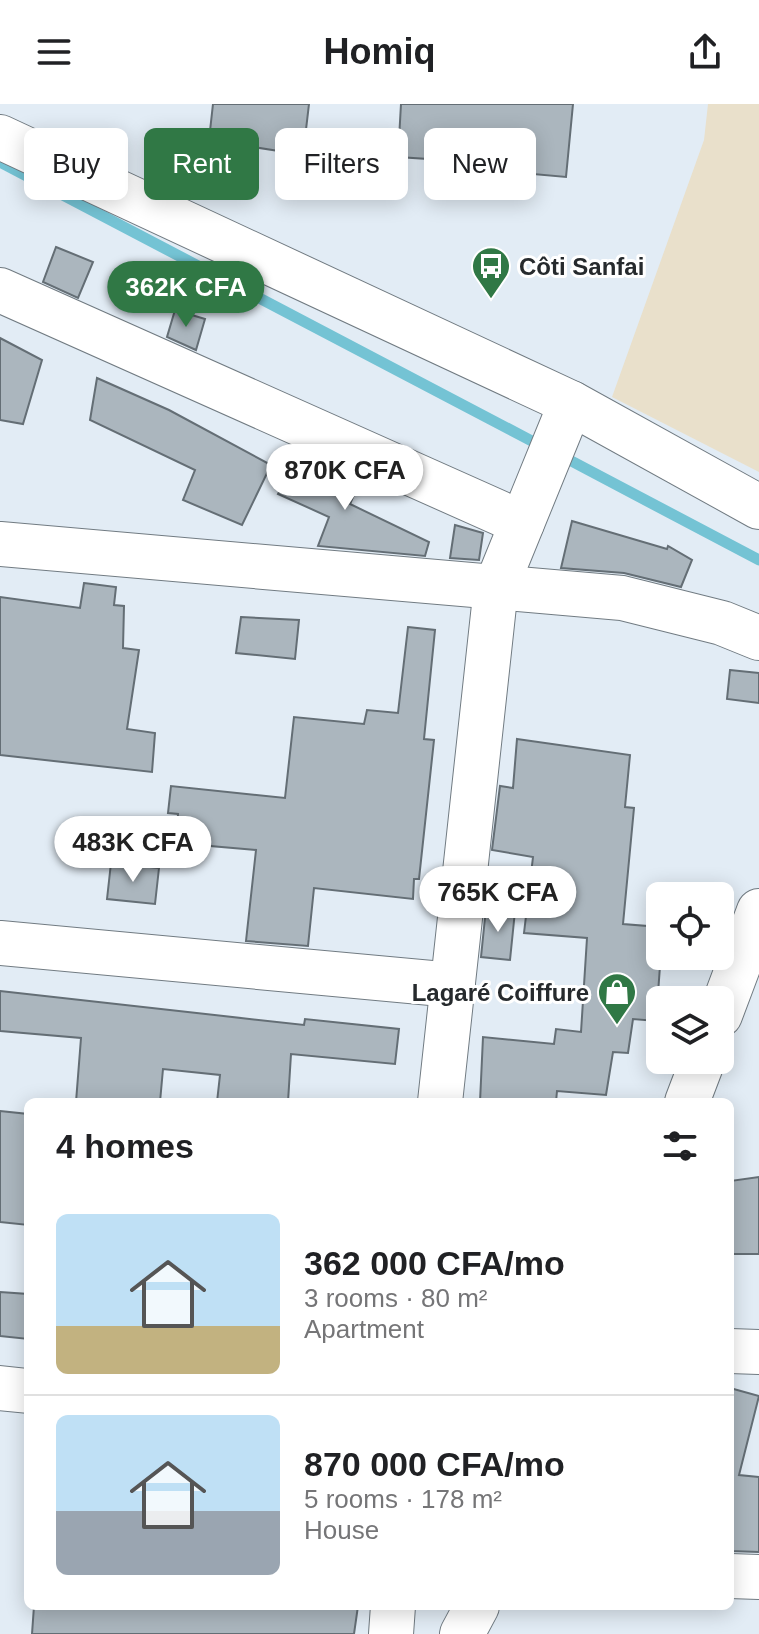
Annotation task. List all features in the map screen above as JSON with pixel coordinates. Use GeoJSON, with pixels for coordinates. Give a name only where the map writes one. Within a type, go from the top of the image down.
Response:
{"type":"FeatureCollection","features":[{"type":"Feature","properties":{"kind":"street"},"geometry":{"type":"LineString","coordinates":[[0,137],[571,403],[759,507]]}},
{"type":"Feature","properties":{"kind":"street"},"geometry":{"type":"LineString","coordinates":[[0,290],[522,523]]}},
{"type":"Feature","properties":{"kind":"street"},"geometry":{"type":"LineString","coordinates":[[440,1098],[496,587],[571,403]]}},
{"type":"Feature","properties":{"kind":"street"},"geometry":{"type":"LineString","coordinates":[[0,544],[622,598],[722,623],[759,638]]}},
{"type":"Feature","properties":{"kind":"street"},"geometry":{"type":"LineString","coordinates":[[732,986],[757,926]]}},
{"type":"Feature","properties":{"kind":"street"},"geometry":{"type":"LineString","coordinates":[[0,943],[453,985]]}},
{"type":"Feature","properties":{"kind":"street"},"geometry":{"type":"LineString","coordinates":[[689,1098],[698,1074]]}},
{"type":"Feature","properties":{"kind":"street"},"geometry":{"type":"LineString","coordinates":[[734,1351],[759,1352]]}},
{"type":"Feature","properties":{"kind":"street"},"geometry":{"type":"LineString","coordinates":[[734,1576],[759,1577]]}},
{"type":"Feature","properties":{"kind":"street"},"geometry":{"type":"LineString","coordinates":[[391,1634],[393,1610]]}},
{"type":"Feature","properties":{"kind":"street"},"geometry":{"type":"LineString","coordinates":[[462,1634],[475,1610]]}},
{"type":"Feature","properties":{"kind":"shaded area"},"geometry":{"type":"Polygon","coordinates":[[[708,104],[759,104],[759,472],[612,397],[704,140],[708,104]]]}},
{"type":"Feature","properties":{"kind":"building"},"geometry":{"type":"Polygon","coordinates":[[[213,104],[309,104],[306,128],[275,128],[275,150],[259,148],[259,128],[210,128],[213,104]]]}},
{"type":"Feature","properties":{"kind":"building"},"geometry":{"type":"Polygon","coordinates":[[[401,104],[573,104],[566,177],[536,174],[536,128],[424,128],[424,159],[408,158],[408,128],[400,128],[401,104]]]}},
{"type":"Feature","properties":{"kind":"building"},"geometry":{"type":"Polygon","coordinates":[[[56,247],[93,262],[78,298],[43,282],[56,247]]]}},
{"type":"Feature","properties":{"kind":"building"},"geometry":{"type":"Polygon","coordinates":[[[175,310],[205,319],[196,350],[167,337],[175,310]]]}},
{"type":"Feature","properties":{"kind":"building"},"geometry":{"type":"Polygon","coordinates":[[[0,338],[42,360],[23,424],[0,420],[0,338]]]}},
{"type":"Feature","properties":{"kind":"building"},"geometry":{"type":"Polygon","coordinates":[[[97,378],[169,410],[271,465],[242,525],[183,500],[195,470],[90,420],[97,378]]]}},
{"type":"Feature","properties":{"kind":"building"},"geometry":{"type":"Polygon","coordinates":[[[300,453],[359,483],[350,504],[429,542],[425,556],[318,546],[329,517],[278,494],[300,453]]]}},
{"type":"Feature","properties":{"kind":"building"},"geometry":{"type":"Polygon","coordinates":[[[572,521],[667,549],[668,546],[692,560],[681,587],[624,573],[561,568],[572,521]]]}},
{"type":"Feature","properties":{"kind":"building"},"geometry":{"type":"Polygon","coordinates":[[[455,525],[483,533],[479,560],[450,558],[455,525]]]}},
{"type":"Feature","properties":{"kind":"building"},"geometry":{"type":"Polygon","coordinates":[[[84,583],[116,587],[114,605],[124,606],[123,648],[139,650],[127,729],[155,733],[152,772],[0,755],[0,597],[80,608],[84,583]]]}},
{"type":"Feature","properties":{"kind":"building"},"geometry":{"type":"Polygon","coordinates":[[[241,617],[299,620],[295,659],[236,653],[241,617]]]}},
{"type":"Feature","properties":{"kind":"building"},"geometry":{"type":"Polygon","coordinates":[[[408,627],[435,630],[424,739],[434,740],[419,879],[414,879],[413,899],[314,888],[308,946],[246,941],[256,850],[176,843],[178,814],[168,813],[171,786],[285,798],[294,717],[364,724],[367,710],[398,713],[408,627]]]}},
{"type":"Feature","properties":{"kind":"building"},"geometry":{"type":"Polygon","coordinates":[[[730,670],[759,673],[759,703],[727,699],[730,670]]]}},
{"type":"Feature","properties":{"kind":"building"},"geometry":{"type":"Polygon","coordinates":[[[517,739],[630,755],[625,807],[634,808],[623,924],[646,926],[646,970],[660,970],[659,986],[646,986],[646,1020],[633,1019],[628,1053],[613,1052],[606,1095],[557,1091],[556,1098],[480,1098],[483,1037],[554,1044],[556,1029],[581,1032],[587,938],[524,933],[533,857],[492,850],[500,786],[513,788],[517,739]]]}},
{"type":"Feature","properties":{"kind":"building"},"geometry":{"type":"Polygon","coordinates":[[[111,863],[159,868],[155,904],[107,899],[111,863]]]}},
{"type":"Feature","properties":{"kind":"building"},"geometry":{"type":"Polygon","coordinates":[[[486,908],[515,911],[510,960],[481,957],[486,908]]]}},
{"type":"Feature","properties":{"kind":"building"},"geometry":{"type":"Polygon","coordinates":[[[0,991],[304,1025],[305,1019],[399,1029],[395,1064],[291,1054],[288,1098],[217,1098],[220,1075],[163,1069],[160,1098],[76,1098],[81,1038],[0,1031],[0,991]]]}},
{"type":"Feature","properties":{"kind":"building"},"geometry":{"type":"Polygon","coordinates":[[[0,1111],[24,1114],[24,1225],[0,1222],[0,1111]]]}},
{"type":"Feature","properties":{"kind":"building"},"geometry":{"type":"Polygon","coordinates":[[[759,1177],[759,1254],[734,1254],[734,1180],[759,1177]]]}},
{"type":"Feature","properties":{"kind":"building"},"geometry":{"type":"Polygon","coordinates":[[[0,1292],[24,1294],[24,1339],[0,1336],[0,1292]]]}},
{"type":"Feature","properties":{"kind":"building"},"geometry":{"type":"Polygon","coordinates":[[[734,1389],[759,1396],[739,1475],[759,1477],[759,1552],[734,1551],[734,1389]]]}},
{"type":"Feature","properties":{"kind":"building"},"geometry":{"type":"Polygon","coordinates":[[[34,1610],[357,1610],[354,1634],[32,1634],[34,1610]]]}},
{"type":"Feature","properties":{"kind":"waterway"},"geometry":{"type":"LineString","coordinates":[[0,162],[545,448]]}},
{"type":"Feature","properties":{"kind":"waterway"},"geometry":{"type":"LineString","coordinates":[[560,455],[759,560]]}},
{"type":"Feature","properties":{"kind":"place","name":"Côti Sanfai"},"geometry":{"type":"Point","coordinates":[491,300]}},
{"type":"Feature","properties":{"kind":"place","name":"Lagaré Coiffure"},"geometry":{"type":"Point","coordinates":[617,1026]}}]}
